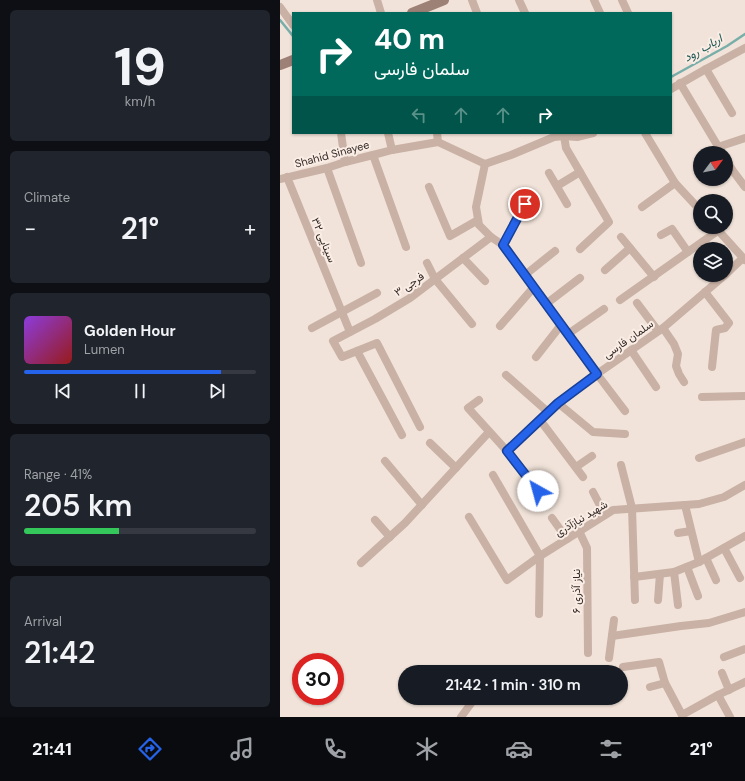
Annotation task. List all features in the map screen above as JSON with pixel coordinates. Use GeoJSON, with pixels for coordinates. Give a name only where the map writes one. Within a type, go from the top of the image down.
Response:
{"type":"FeatureCollection","features":[{"type":"Feature","properties":{"kind":"street"},"geometry":{"type":"LineString","coordinates":[[377,0],[381,12]]}},
{"type":"Feature","properties":{"kind":"street"},"geometry":{"type":"LineString","coordinates":[[414,12],[444,0]]}},
{"type":"Feature","properties":{"kind":"street"},"geometry":{"type":"LineString","coordinates":[[472,0],[477,12]]}},
{"type":"Feature","properties":{"kind":"street"},"geometry":{"type":"LineString","coordinates":[[519,0],[525,12]]}},
{"type":"Feature","properties":{"kind":"street"},"geometry":{"type":"LineString","coordinates":[[594,0],[600,12]]}},
{"type":"Feature","properties":{"kind":"street"},"geometry":{"type":"LineString","coordinates":[[622,0],[628,12]]}},
{"type":"Feature","properties":{"kind":"street"},"geometry":{"type":"LineString","coordinates":[[280,7],[292,24]]}},
{"type":"Feature","properties":{"kind":"street"},"geometry":{"type":"LineString","coordinates":[[672,88],[745,48]]}},
{"type":"Feature","properties":{"kind":"street"},"geometry":{"type":"LineString","coordinates":[[280,65],[292,60]]}},
{"type":"Feature","properties":{"kind":"street"},"geometry":{"type":"LineString","coordinates":[[706,69],[732,113]]}},
{"type":"Feature","properties":{"kind":"street"},"geometry":{"type":"LineString","coordinates":[[680,83],[718,146]]}},
{"type":"Feature","properties":{"kind":"street"},"geometry":{"type":"LineString","coordinates":[[341,134],[345,162]]}},
{"type":"Feature","properties":{"kind":"street"},"geometry":{"type":"LineString","coordinates":[[388,134],[392,150]]}},
{"type":"Feature","properties":{"kind":"street"},"geometry":{"type":"LineString","coordinates":[[437,134],[438,142],[485,164],[554,137],[578,137],[589,134]]}},
{"type":"Feature","properties":{"kind":"street"},"geometry":{"type":"LineString","coordinates":[[646,134],[675,183],[693,202]]}},
{"type":"Feature","properties":{"kind":"street"},"geometry":{"type":"LineString","coordinates":[[564,136],[566,148],[609,222],[580,249]]}},
{"type":"Feature","properties":{"kind":"street"},"geometry":{"type":"LineString","coordinates":[[728,146],[745,138]]}},
{"type":"Feature","properties":{"kind":"street","name":"Shahid Sinayee"},"geometry":{"type":"LineString","coordinates":[[283,178],[327,168],[392,150],[438,142]]}},
{"type":"Feature","properties":{"kind":"street"},"geometry":{"type":"LineString","coordinates":[[372,155],[406,247]]}},
{"type":"Feature","properties":{"kind":"street"},"geometry":{"type":"LineString","coordinates":[[485,164],[476,207],[479,225],[491,237],[503,245],[625,411]]}},
{"type":"Feature","properties":{"kind":"street"},"geometry":{"type":"LineString","coordinates":[[327,168],[361,263]]}},
{"type":"Feature","properties":{"kind":"street"},"geometry":{"type":"LineString","coordinates":[[733,171],[745,187]]}},
{"type":"Feature","properties":{"kind":"street"},"geometry":{"type":"LineString","coordinates":[[556,186],[580,172]]}},
{"type":"Feature","properties":{"kind":"street"},"geometry":{"type":"LineString","coordinates":[[549,173],[567,204]]}},
{"type":"Feature","properties":{"kind":"street","name":"سینایی ۳۲"},"geometry":{"type":"LineString","coordinates":[[283,178],[350,332]]}},
{"type":"Feature","properties":{"kind":"street"},"geometry":{"type":"LineString","coordinates":[[642,207],[675,183]]}},
{"type":"Feature","properties":{"kind":"street"},"geometry":{"type":"LineString","coordinates":[[429,187],[450,236],[478,220]]}},
{"type":"Feature","properties":{"kind":"street"},"geometry":{"type":"LineString","coordinates":[[503,245],[525,204]]}},
{"type":"Feature","properties":{"kind":"street"},"geometry":{"type":"LineString","coordinates":[[661,236],[672,229],[688,252]]}},
{"type":"Feature","properties":{"kind":"street"},"geometry":{"type":"LineString","coordinates":[[620,300],[688,252],[711,234]]}},
{"type":"Feature","properties":{"kind":"street"},"geometry":{"type":"LineString","coordinates":[[722,234],[744,259]]}},
{"type":"Feature","properties":{"kind":"street","name":"فرجی ۳"},"geometry":{"type":"LineString","coordinates":[[358,351],[342,357],[333,341],[410,298],[491,237]]}},
{"type":"Feature","properties":{"kind":"street"},"geometry":{"type":"LineString","coordinates":[[621,237],[654,276]]}},
{"type":"Feature","properties":{"kind":"street"},"geometry":{"type":"LineString","coordinates":[[605,270],[630,248]]}},
{"type":"Feature","properties":{"kind":"street"},"geometry":{"type":"LineString","coordinates":[[525,275],[555,251]]}},
{"type":"Feature","properties":{"kind":"street"},"geometry":{"type":"LineString","coordinates":[[463,258],[485,281]]}},
{"type":"Feature","properties":{"kind":"street","name":"سلمان فارسی"},"geometry":{"type":"LineString","coordinates":[[733,268],[744,259]]}},
{"type":"Feature","properties":{"kind":"street"},"geometry":{"type":"LineString","coordinates":[[427,263],[435,279],[472,324]]}},
{"type":"Feature","properties":{"kind":"street"},"geometry":{"type":"LineString","coordinates":[[546,304],[580,278]]}},
{"type":"Feature","properties":{"kind":"street","name":"سلمان فارسی"},"geometry":{"type":"LineString","coordinates":[[507,451],[558,403],[660,330],[717,282]]}},
{"type":"Feature","properties":{"kind":"street"},"geometry":{"type":"LineString","coordinates":[[500,326],[534,287]]}},
{"type":"Feature","properties":{"kind":"street"},"geometry":{"type":"LineString","coordinates":[[706,292],[729,323],[724,328],[716,330],[712,367]]}},
{"type":"Feature","properties":{"kind":"street"},"geometry":{"type":"LineString","coordinates":[[312,328],[376,293]]}},
{"type":"Feature","properties":{"kind":"street"},"geometry":{"type":"LineString","coordinates":[[637,303],[674,344],[678,354],[676,366],[684,382]]}},
{"type":"Feature","properties":{"kind":"street"},"geometry":{"type":"LineString","coordinates":[[568,334],[604,309]]}},
{"type":"Feature","properties":{"kind":"street"},"geometry":{"type":"LineString","coordinates":[[536,357],[562,325]]}},
{"type":"Feature","properties":{"kind":"street"},"geometry":{"type":"LineString","coordinates":[[402,435],[358,351],[377,344],[420,427]]}},
{"type":"Feature","properties":{"kind":"street"},"geometry":{"type":"LineString","coordinates":[[631,350],[656,387]]}},
{"type":"Feature","properties":{"kind":"street"},"geometry":{"type":"LineString","coordinates":[[506,375],[548,412]]}},
{"type":"Feature","properties":{"kind":"street"},"geometry":{"type":"LineString","coordinates":[[702,397],[745,396]]}},
{"type":"Feature","properties":{"kind":"street"},"geometry":{"type":"LineString","coordinates":[[479,400],[468,408],[507,451],[538,491]]}},
{"type":"Feature","properties":{"kind":"street"},"geometry":{"type":"LineString","coordinates":[[558,403],[593,432],[625,434]]}},
{"type":"Feature","properties":{"kind":"street"},"geometry":{"type":"LineString","coordinates":[[540,420],[583,477]]}},
{"type":"Feature","properties":{"kind":"street"},"geometry":{"type":"LineString","coordinates":[[360,563],[405,523],[489,432]]}},
{"type":"Feature","properties":{"kind":"street"},"geometry":{"type":"LineString","coordinates":[[698,458],[745,442]]}},
{"type":"Feature","properties":{"kind":"street"},"geometry":{"type":"LineString","coordinates":[[430,443],[456,468]]}},
{"type":"Feature","properties":{"kind":"street"},"geometry":{"type":"LineString","coordinates":[[576,467],[592,456]]}},
{"type":"Feature","properties":{"kind":"street"},"geometry":{"type":"LineString","coordinates":[[385,461],[422,505]]}},
{"type":"Feature","properties":{"kind":"street"},"geometry":{"type":"LineString","coordinates":[[622,465],[632,508],[635,600]]}},
{"type":"Feature","properties":{"kind":"street"},"geometry":{"type":"LineString","coordinates":[[493,475],[540,556],[539,614]]}},
{"type":"Feature","properties":{"kind":"street","name":"شهید نیازآذری"},"geometry":{"type":"LineString","coordinates":[[469,517],[507,580],[540,556],[613,510],[699,504],[724,497],[745,486]]}},
{"type":"Feature","properties":{"kind":"street"},"geometry":{"type":"LineString","coordinates":[[593,492],[605,515]]}},
{"type":"Feature","properties":{"kind":"street"},"geometry":{"type":"LineString","coordinates":[[685,505],[702,560],[716,580]]}},
{"type":"Feature","properties":{"kind":"street"},"geometry":{"type":"LineString","coordinates":[[552,518],[567,539]]}},
{"type":"Feature","properties":{"kind":"street"},"geometry":{"type":"LineString","coordinates":[[375,520],[390,537]]}},
{"type":"Feature","properties":{"kind":"street","name":"نیاز آذری ۶"},"geometry":{"type":"LineString","coordinates":[[579,531],[587,548],[588,653]]}},
{"type":"Feature","properties":{"kind":"street"},"geometry":{"type":"LineString","coordinates":[[678,533],[692,531]]}},
{"type":"Feature","properties":{"kind":"street"},"geometry":{"type":"LineString","coordinates":[[634,577],[674,572],[687,568],[745,536]]}},
{"type":"Feature","properties":{"kind":"street"},"geometry":{"type":"LineString","coordinates":[[724,548],[740,578]]}},
{"type":"Feature","properties":{"kind":"street"},"geometry":{"type":"LineString","coordinates":[[687,568],[698,596]]}},
{"type":"Feature","properties":{"kind":"street"},"geometry":{"type":"LineString","coordinates":[[674,572],[678,605]]}},
{"type":"Feature","properties":{"kind":"street"},"geometry":{"type":"LineString","coordinates":[[658,600],[660,574]]}},
{"type":"Feature","properties":{"kind":"street"},"geometry":{"type":"LineString","coordinates":[[612,636],[708,623],[745,612]]}},
{"type":"Feature","properties":{"kind":"street"},"geometry":{"type":"LineString","coordinates":[[609,658],[614,620]]}},
{"type":"Feature","properties":{"kind":"street"},"geometry":{"type":"LineString","coordinates":[[724,657],[745,649]]}},
{"type":"Feature","properties":{"kind":"street"},"geometry":{"type":"LineString","coordinates":[[628,666],[659,662],[665,684],[682,715],[718,694],[745,683]]}},
{"type":"Feature","properties":{"kind":"street"},"geometry":{"type":"LineString","coordinates":[[722,673],[729,690]]}},
{"type":"Feature","properties":{"kind":"street"},"geometry":{"type":"LineString","coordinates":[[650,687],[665,684]]}},
{"type":"Feature","properties":{"kind":"street"},"geometry":{"type":"LineString","coordinates":[[718,694],[730,717]]}},
{"type":"Feature","properties":{"kind":"street"},"geometry":{"type":"LineString","coordinates":[[461,717],[470,705]]}},
{"type":"Feature","properties":{"kind":"waterway"},"geometry":{"type":"LineString","coordinates":[[280,20],[292,35]]}},
{"type":"Feature","properties":{"kind":"waterway","name":"ارباب رود"},"geometry":{"type":"LineString","coordinates":[[672,76],[727,46],[745,34]]}},
{"type":"Feature","properties":{"kind":"route"},"geometry":{"type":"LineString","coordinates":[[525,204],[503,245],[597,374],[558,403],[507,451],[538,491]]}}]}
